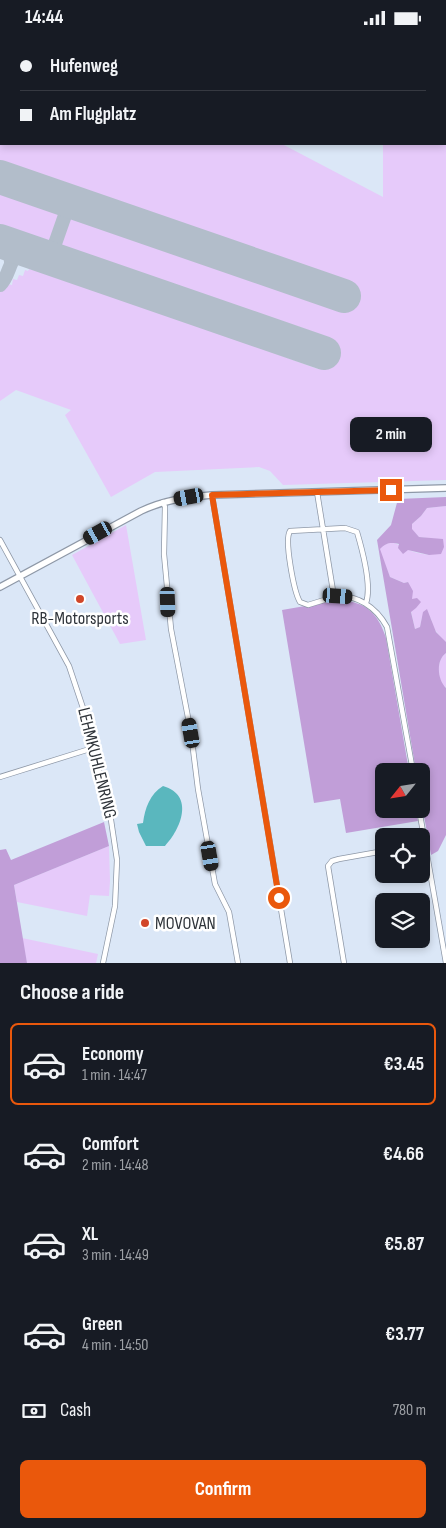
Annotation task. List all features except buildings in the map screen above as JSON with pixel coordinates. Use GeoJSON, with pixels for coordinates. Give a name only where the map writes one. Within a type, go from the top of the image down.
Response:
{"type":"FeatureCollection","features":[{"type":"Feature","properties":{"kind":"street"},"geometry":{"type":"LineString","coordinates":[[0,587],[140,511],[163,502],[212,495],[446,488]]}},
{"type":"Feature","properties":{"kind":"street"},"geometry":{"type":"LineString","coordinates":[[317,492],[334,597]]}},
{"type":"Feature","properties":{"kind":"street"},"geometry":{"type":"LineString","coordinates":[[212,495],[290,963]]}},
{"type":"Feature","properties":{"kind":"street"},"geometry":{"type":"LineString","coordinates":[[163,502],[165,507],[164,554],[171,629],[191,733],[198,789],[214,884],[229,911],[238,963]]}},
{"type":"Feature","properties":{"kind":"street"},"geometry":{"type":"LineString","coordinates":[[366,603],[368,584],[357,532],[345,528],[290,531],[288,539],[289,549],[296,594],[300,602],[308,605],[334,597],[350,597],[366,603],[382,618],[389,635],[412,763]]}},
{"type":"Feature","properties":{"kind":"street","name":"LEHMKUHLENRING"},"geometry":{"type":"LineString","coordinates":[[0,540],[57,643],[81,698],[112,826],[117,860],[115,906],[103,963]]}},
{"type":"Feature","properties":{"kind":"street"},"geometry":{"type":"LineString","coordinates":[[0,777],[93,748]]}},
{"type":"Feature","properties":{"kind":"street"},"geometry":{"type":"LineString","coordinates":[[344,963],[328,866],[332,861],[339,859],[375,853]]}},
{"type":"Feature","properties":{"kind":"street"},"geometry":{"type":"LineString","coordinates":[[430,881],[446,963]]}},
{"type":"Feature","properties":{"kind":"shaded area"},"geometry":{"type":"Polygon","coordinates":[[[0,145],[284,145],[383,197],[383,145],[446,145],[446,480],[283,485],[270,471],[259,467],[155,472],[111,497],[65,415],[71,410],[16,390],[0,401],[0,290],[6,289],[8,284],[12,285],[13,279],[17,280],[19,275],[23,276],[25,270],[32,270],[34,267],[37,268],[38,265],[283,350],[282,356],[318,369],[329,338],[297,326],[295,332],[0,229],[0,145]]]}},
{"type":"Feature","properties":{"kind":"shaded area"},"geometry":{"type":"Polygon","coordinates":[[[446,497],[446,506],[427,508],[412,524],[412,529],[419,537],[443,539],[444,547],[441,554],[429,555],[408,550],[403,554],[398,548],[399,544],[393,543],[388,543],[380,549],[390,577],[404,583],[408,582],[413,591],[412,599],[417,598],[421,602],[411,612],[415,629],[420,627],[423,612],[427,609],[436,632],[446,642],[446,653],[439,665],[439,675],[446,688],[446,835],[438,851],[431,855],[430,828],[426,828],[424,818],[430,818],[430,763],[415,763],[377,540],[391,525],[398,499],[446,497]]]}},
{"type":"Feature","properties":{"kind":"shaded area"},"geometry":{"type":"Polygon","coordinates":[[[446,506],[445,643],[432,626],[431,618],[422,617],[420,627],[415,629],[408,582],[404,583],[390,577],[379,549],[388,543],[394,543],[414,552],[429,555],[443,540],[419,537],[411,529],[412,524],[427,508],[446,506]]]}},
{"type":"Feature","properties":{"kind":"shaded area"},"geometry":{"type":"Polygon","coordinates":[[[126,525],[146,640],[120,644],[72,555],[126,525]]]}},
{"type":"Feature","properties":{"kind":"shaded area"},"geometry":{"type":"Polygon","coordinates":[[[334,601],[353,602],[368,609],[379,621],[386,638],[408,763],[375,763],[375,818],[417,818],[418,821],[346,833],[340,799],[314,803],[282,610],[334,601]]]}},
{"type":"Feature","properties":{"kind":"shaded area"},"geometry":{"type":"Polygon","coordinates":[[[446,653],[446,687],[441,686],[439,664],[446,653]]]}},
{"type":"Feature","properties":{"kind":"shaded area"},"geometry":{"type":"Polygon","coordinates":[[[104,822],[109,846],[14,885],[27,963],[0,963],[0,850],[6,849],[11,860],[104,822]]]}},
{"type":"Feature","properties":{"kind":"shaded area"},"geometry":{"type":"Polygon","coordinates":[[[109,846],[109,896],[90,895],[87,916],[17,902],[14,885],[109,846]]]}},
{"type":"Feature","properties":{"kind":"shaded area"},"geometry":{"type":"Polygon","coordinates":[[[22,938],[98,954],[96,963],[27,963],[22,938]]]}},
{"type":"Feature","properties":{"kind":"water"},"geometry":{"type":"Polygon","coordinates":[[[163,786],[173,790],[179,797],[182,804],[180,822],[165,846],[146,846],[137,824],[143,823],[149,802],[158,789],[163,786]]]}},
{"type":"Feature","properties":{"kind":"taxiway"},"geometry":{"type":"LineString","coordinates":[[50,258],[70,201]]}},
{"type":"Feature","properties":{"kind":"taxiway"},"geometry":{"type":"LineString","coordinates":[[1,241],[10,250],[11,262]]}},
{"type":"Feature","properties":{"kind":"taxiway"},"geometry":{"type":"LineString","coordinates":[[0,285],[15,258],[19,254],[33,252]]}},
{"type":"Feature","properties":{"kind":"runway"},"geometry":{"type":"LineString","coordinates":[[0,177],[344,296]]}},
{"type":"Feature","properties":{"kind":"runway"},"geometry":{"type":"LineString","coordinates":[[0,241],[324,353]]}},
{"type":"Feature","properties":{"kind":"place","name":"RB-Motorsports"},"geometry":{"type":"Point","coordinates":[80,599]}},
{"type":"Feature","properties":{"kind":"place","name":"MOVOVAN"},"geometry":{"type":"Point","coordinates":[145,923]}},
{"type":"Feature","properties":{"kind":"route"},"geometry":{"type":"LineString","coordinates":[[279,898],[212,495],[391,490]]}}]}
